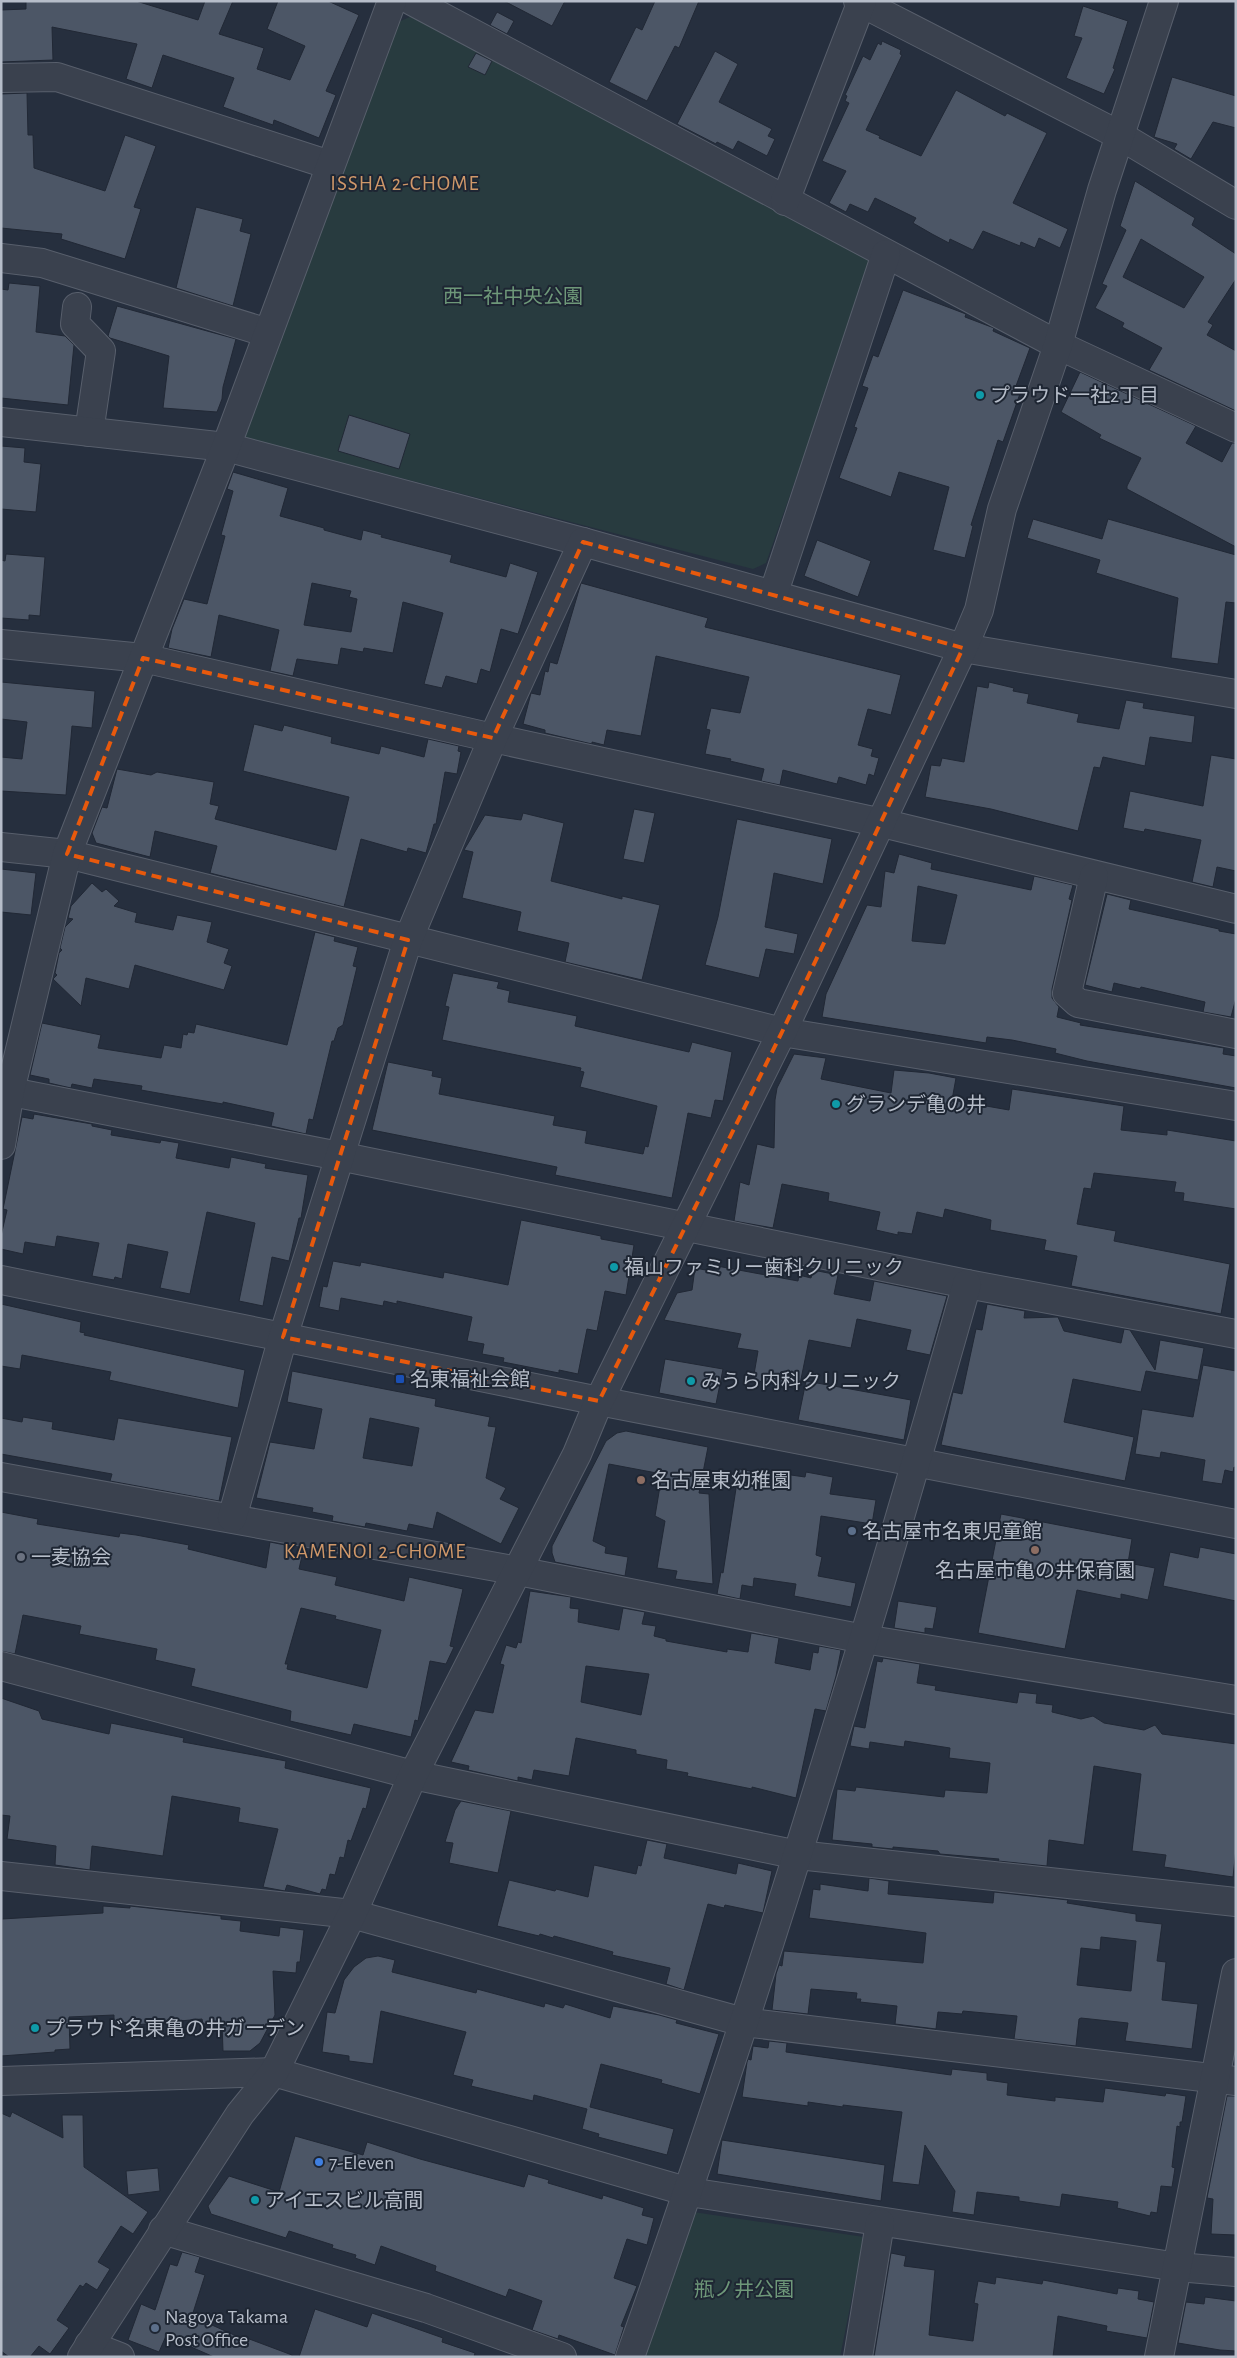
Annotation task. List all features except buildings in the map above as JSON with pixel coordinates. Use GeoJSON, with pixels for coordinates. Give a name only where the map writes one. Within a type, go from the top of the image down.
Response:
{"type":"FeatureCollection","features":[{"type":"Feature","properties":{"kind":"street"},"geometry":{"type":"LineString","coordinates":[[1,1144],[6,1090],[68,854],[226,447],[392,1]]}},
{"type":"Feature","properties":{"kind":"street"},"geometry":{"type":"LineString","coordinates":[[412,1],[1058,345],[1236,428]]}},
{"type":"Feature","properties":{"kind":"street"},"geometry":{"type":"LineString","coordinates":[[120,2357],[85,2351],[240,2114],[274,2072],[352,1914],[413,1774],[577,1454],[599,1402],[782,1032],[963,648],[979,610],[1002,509],[1058,345],[1119,135],[1164,1]]}},
{"type":"Feature","properties":{"kind":"street"},"geometry":{"type":"LineString","coordinates":[[785,201],[860,2],[1119,135],[1236,205]]}},
{"type":"Feature","properties":{"kind":"street"},"geometry":{"type":"LineString","coordinates":[[1,78],[57,77],[330,165]]}},
{"type":"Feature","properties":{"kind":"street"},"geometry":{"type":"LineString","coordinates":[[773,595],[886,254]]}},
{"type":"Feature","properties":{"kind":"street"},"geometry":{"type":"LineString","coordinates":[[1,258],[42,263],[268,333]]}},
{"type":"Feature","properties":{"kind":"street"},"geometry":{"type":"LineString","coordinates":[[77,306],[75,324],[100,351],[89,432]]}},
{"type":"Feature","properties":{"kind":"street"},"geometry":{"type":"LineString","coordinates":[[1,422],[226,447],[583,542],[963,648],[1236,694]]}},
{"type":"Feature","properties":{"kind":"street"},"geometry":{"type":"LineString","coordinates":[[232,1518],[283,1337],[408,940],[493,738],[583,542]]}},
{"type":"Feature","properties":{"kind":"street"},"geometry":{"type":"LineString","coordinates":[[1,644],[143,658],[493,738],[882,823],[1236,909]]}},
{"type":"Feature","properties":{"kind":"street"},"geometry":{"type":"LineString","coordinates":[[1,847],[68,854],[782,1032],[1236,1106]]}},
{"type":"Feature","properties":{"kind":"street"},"geometry":{"type":"LineString","coordinates":[[1094,876],[1067,993],[1078,1003],[1236,1034]]}},
{"type":"Feature","properties":{"kind":"street"},"geometry":{"type":"LineString","coordinates":[[6,1090],[967,1284],[1236,1334]]}},
{"type":"Feature","properties":{"kind":"street"},"geometry":{"type":"LineString","coordinates":[[1,1280],[599,1402],[1236,1524]]}},
{"type":"Feature","properties":{"kind":"street"},"geometry":{"type":"LineString","coordinates":[[630,2357],[689,2192],[798,1856],[864,1639],[967,1284]]}},
{"type":"Feature","properties":{"kind":"street"},"geometry":{"type":"LineString","coordinates":[[1,1477],[518,1571],[864,1639],[1236,1700]]}},
{"type":"Feature","properties":{"kind":"street"},"geometry":{"type":"LineString","coordinates":[[1,1666],[413,1774],[798,1856],[1236,1902]]}},
{"type":"Feature","properties":{"kind":"street"},"geometry":{"type":"LineString","coordinates":[[1,1876],[352,1914],[743,2022],[1225,2080]]}},
{"type":"Feature","properties":{"kind":"street"},"geometry":{"type":"LineString","coordinates":[[1159,2357],[1178,2268],[1225,2080],[1236,1973]]}},
{"type":"Feature","properties":{"kind":"street"},"geometry":{"type":"LineString","coordinates":[[1,2081],[274,2072],[689,2192],[1178,2268],[1236,2272]]}},
{"type":"Feature","properties":{"kind":"street"},"geometry":{"type":"LineString","coordinates":[[858,2357],[880,2223]]}},
{"type":"Feature","properties":{"kind":"street"},"geometry":{"type":"LineString","coordinates":[[163,2230],[426,2308],[562,2357]]}},
{"type":"Feature","properties":{"kind":"highlighted area"},"geometry":{"type":"Polygon","coordinates":[[[583,542],[963,648],[782,1032],[599,1401],[283,1337],[408,940],[67,854],[143,658],[493,738],[583,542]]]}},
{"type":"Feature","properties":{"kind":"green space","name":"西一社中央公園"},"geometry":{"type":"Polygon","coordinates":[[[415,15],[874,257],[766,563],[753,569],[246,438],[242,428],[398,22],[415,15]]]}},
{"type":"Feature","properties":{"kind":"green space","name":"瓶ノ井公園"},"geometry":{"type":"Polygon","coordinates":[[[693,2212],[864,2237],[840,2357],[641,2357],[693,2212]]]}},
{"type":"Feature","properties":{"kind":"place","name":"プラウド一社2丁目"},"geometry":{"type":"Point","coordinates":[980,395]}},
{"type":"Feature","properties":{"kind":"place","name":"グランデ亀の井"},"geometry":{"type":"Point","coordinates":[836,1104]}},
{"type":"Feature","properties":{"kind":"place","name":"福山ファミリー歯科クリニック"},"geometry":{"type":"Point","coordinates":[614,1267]}},
{"type":"Feature","properties":{"kind":"place","name":"名東福祉会館"},"geometry":{"type":"Point","coordinates":[400,1379]}},
{"type":"Feature","properties":{"kind":"place","name":"みうら内科クリニック"},"geometry":{"type":"Point","coordinates":[691,1381]}},
{"type":"Feature","properties":{"kind":"place","name":"名古屋東幼稚園"},"geometry":{"type":"Point","coordinates":[641,1480]}},
{"type":"Feature","properties":{"kind":"place","name":"名古屋市名東児童館"},"geometry":{"type":"Point","coordinates":[852,1531]}},
{"type":"Feature","properties":{"kind":"place","name":"名古屋市亀の井保育園"},"geometry":{"type":"Point","coordinates":[1035,1550]}},
{"type":"Feature","properties":{"kind":"place","name":"一麦協会"},"geometry":{"type":"Point","coordinates":[21,1557]}},
{"type":"Feature","properties":{"kind":"place","name":"プラウド名東亀の井ガーデン"},"geometry":{"type":"Point","coordinates":[35,2028]}},
{"type":"Feature","properties":{"kind":"place","name":"7-Eleven"},"geometry":{"type":"Point","coordinates":[319,2162]}},
{"type":"Feature","properties":{"kind":"place","name":"アイエスビル高間"},"geometry":{"type":"Point","coordinates":[255,2200]}},
{"type":"Feature","properties":{"kind":"place","name":"Nagoya Takama Post Office"},"geometry":{"type":"Point","coordinates":[155,2328]}},
{"type":"Feature","properties":{"kind":"district","name":"ISSHA 2-CHOME"},"geometry":{"type":"Point","coordinates":[405,183]}},
{"type":"Feature","properties":{"kind":"district","name":"KAMENOI 2-CHOME"},"geometry":{"type":"Point","coordinates":[375,1551]}}]}
